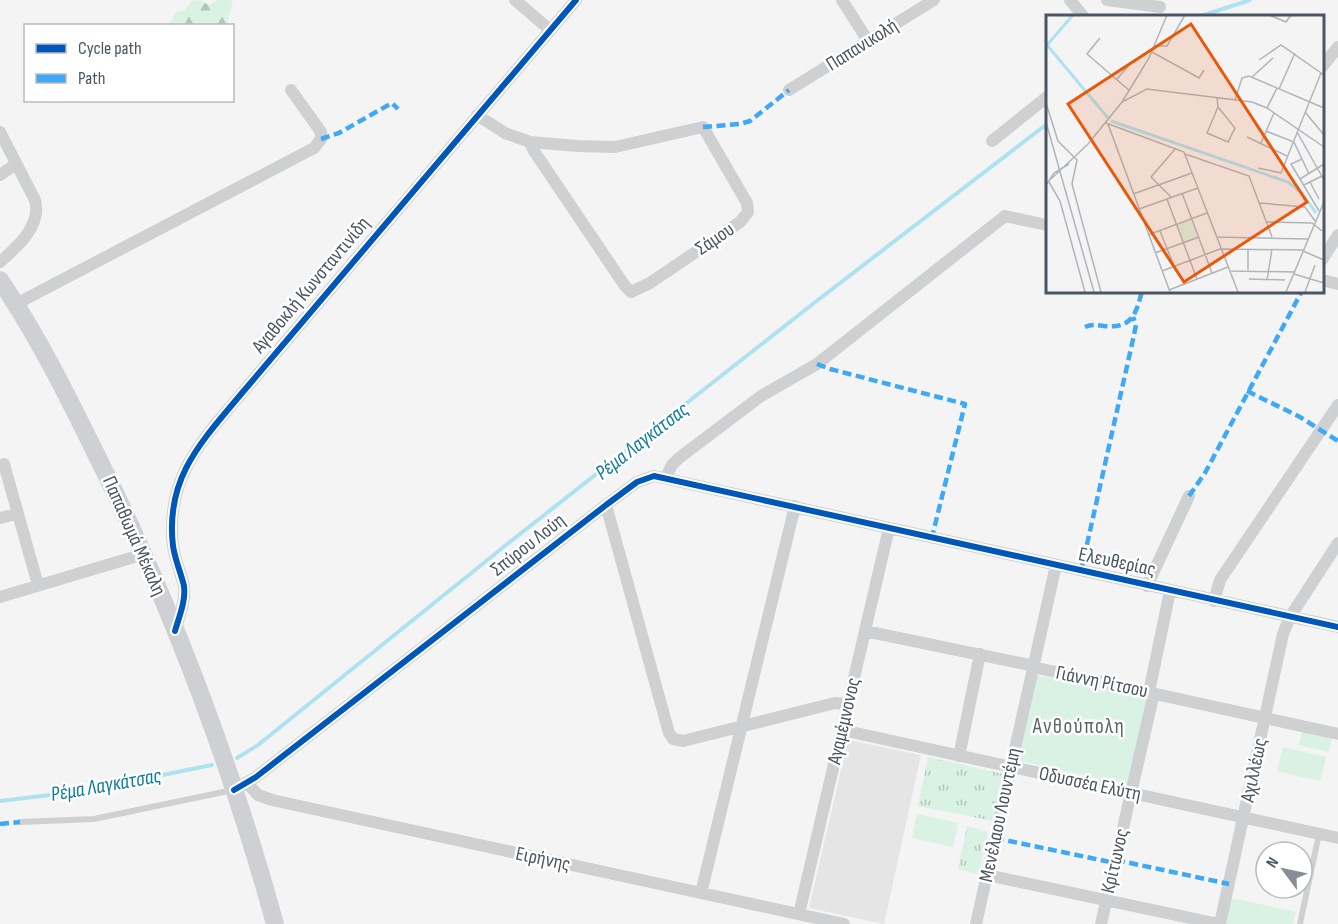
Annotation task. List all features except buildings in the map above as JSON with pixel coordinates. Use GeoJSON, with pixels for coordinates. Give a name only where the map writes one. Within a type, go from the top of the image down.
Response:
{"type":"FeatureCollection","features":[{"type":"Feature","properties":{"kind":"street"},"geometry":{"type":"LineString","coordinates":[[515,0],[550,30]]}},
{"type":"Feature","properties":{"kind":"street","name":"Αγαθοκλή Κωνσταντινίδη"},"geometry":{"type":"LineString","coordinates":[[175,631],[184,595],[174,553],[173,510],[178,485],[190,459],[235,401],[576,0]]}},
{"type":"Feature","properties":{"kind":"street"},"geometry":{"type":"LineString","coordinates":[[842,0],[868,41]]}},
{"type":"Feature","properties":{"kind":"street","name":"Παπανικολή"},"geometry":{"type":"LineString","coordinates":[[789,90],[934,0]]}},
{"type":"Feature","properties":{"kind":"street"},"geometry":{"type":"LineString","coordinates":[[1071,0],[1082,15]]}},
{"type":"Feature","properties":{"kind":"street"},"geometry":{"type":"LineString","coordinates":[[1107,0],[1160,7]]}},
{"type":"Feature","properties":{"kind":"street"},"geometry":{"type":"LineString","coordinates":[[1323,66],[1338,47]]}},
{"type":"Feature","properties":{"kind":"street"},"geometry":{"type":"LineString","coordinates":[[16,304],[314,148],[321,139],[321,132],[291,90]]}},
{"type":"Feature","properties":{"kind":"street"},"geometry":{"type":"LineString","coordinates":[[992,141],[1046,98]]}},
{"type":"Feature","properties":{"kind":"street","name":"Σάμου"},"geometry":{"type":"LineString","coordinates":[[477,115],[505,133],[530,142],[578,146],[615,147],[703,127],[747,203],[747,215],[650,283],[631,292],[534,152],[530,142]]}},
{"type":"Feature","properties":{"kind":"street"},"geometry":{"type":"LineString","coordinates":[[0,132],[35,200],[37,212],[33,224],[22,241],[0,262]]}},
{"type":"Feature","properties":{"kind":"street"},"geometry":{"type":"LineString","coordinates":[[0,175],[16,164]]}},
{"type":"Feature","properties":{"kind":"street"},"geometry":{"type":"LineString","coordinates":[[666,477],[672,465],[679,458],[761,396],[817,364],[1005,216],[1046,225]]}},
{"type":"Feature","properties":{"kind":"street"},"geometry":{"type":"LineString","coordinates":[[1323,258],[1338,235]]}},
{"type":"Feature","properties":{"kind":"street","name":"Παπαθωμά Μέκαλη"},"geometry":{"type":"LineString","coordinates":[[0,280],[63,387],[144,554],[240,787],[250,840],[275,924]]}},
{"type":"Feature","properties":{"kind":"street"},"geometry":{"type":"LineString","coordinates":[[1323,280],[1338,284]]}},
{"type":"Feature","properties":{"kind":"street"},"geometry":{"type":"LineString","coordinates":[[1214,601],[1220,580],[1338,405]]}},
{"type":"Feature","properties":{"kind":"street"},"geometry":{"type":"LineString","coordinates":[[4,464],[38,585]]}},
{"type":"Feature","properties":{"kind":"street","name":"Σπύρου Λούη"},"geometry":{"type":"LineString","coordinates":[[240,787],[641,479],[654,476],[666,477],[889,528]]}},
{"type":"Feature","properties":{"kind":"street"},"geometry":{"type":"LineString","coordinates":[[1147,586],[1189,496]]}},
{"type":"Feature","properties":{"kind":"street"},"geometry":{"type":"LineString","coordinates":[[606,505],[669,734],[676,740],[683,741],[834,703],[848,704]]}},
{"type":"Feature","properties":{"kind":"street"},"geometry":{"type":"LineString","coordinates":[[701,892],[795,506]]}},
{"type":"Feature","properties":{"kind":"street"},"geometry":{"type":"LineString","coordinates":[[0,518],[17,514]]}},
{"type":"Feature","properties":{"kind":"street","name":"Ελευθερίας"},"geometry":{"type":"LineString","coordinates":[[889,528],[1338,627]]}},
{"type":"Feature","properties":{"kind":"street","name":"Αγαμέμνονoς"},"geometry":{"type":"LineString","coordinates":[[799,914],[889,528]]}},
{"type":"Feature","properties":{"kind":"street","name":"Αχιλλέως"},"geometry":{"type":"LineString","coordinates":[[1220,924],[1283,634],[1290,617],[1338,543]]}},
{"type":"Feature","properties":{"kind":"street"},"geometry":{"type":"LineString","coordinates":[[0,597],[144,554]]}},
{"type":"Feature","properties":{"kind":"street","name":"Μενέλαου Λουντέμη"},"geometry":{"type":"LineString","coordinates":[[976,924],[1056,566]]}},
{"type":"Feature","properties":{"kind":"street","name":"Κρίτωνος"},"geometry":{"type":"LineString","coordinates":[[1101,924],[1152,693],[1170,591]]}},
{"type":"Feature","properties":{"kind":"street","name":"Γιάννη Ρίτσου"},"geometry":{"type":"LineString","coordinates":[[865,631],[980,654],[1338,734]]}},
{"type":"Feature","properties":{"kind":"street"},"geometry":{"type":"LineString","coordinates":[[959,756],[980,654]]}},
{"type":"Feature","properties":{"kind":"street","name":"Οδυσσέα Ελύτη"},"geometry":{"type":"LineString","coordinates":[[842,730],[1338,838]]}},
{"type":"Feature","properties":{"kind":"street","name":"Ειρήνης"},"geometry":{"type":"LineString","coordinates":[[240,787],[272,800],[844,924]]}},
{"type":"Feature","properties":{"kind":"street"},"geometry":{"type":"LineString","coordinates":[[987,875],[1220,924]]}},
{"type":"Feature","properties":{"kind":"lane"},"geometry":{"type":"LineString","coordinates":[[20,822],[94,819],[240,787]]}},
{"type":"Feature","properties":{"kind":"lane"},"geometry":{"type":"LineString","coordinates":[[1300,924],[1319,834]]}},
{"type":"Feature","properties":{"kind":"shaded area"},"geometry":{"type":"Polygon","coordinates":[[[848,740],[921,755],[884,924],[809,908],[848,740]]]}},
{"type":"Feature","properties":{"kind":"green space"},"geometry":{"type":"Polygon","coordinates":[[[200,0],[209,5],[217,0],[233,0],[227,24],[170,24],[175,13],[185,10],[191,1],[200,0]]]}},
{"type":"Feature","properties":{"kind":"green space"},"geometry":{"type":"Polygon","coordinates":[[[1037,675],[1148,699],[1129,785],[1019,761],[1037,675]]]}},
{"type":"Feature","properties":{"kind":"green space"},"geometry":{"type":"Polygon","coordinates":[[[1302,730],[1332,737],[1329,752],[1299,745],[1302,730]]]}},
{"type":"Feature","properties":{"kind":"green space"},"geometry":{"type":"Polygon","coordinates":[[[1283,747],[1326,757],[1320,781],[1277,771],[1283,747]]]}},
{"type":"Feature","properties":{"kind":"green space"},"geometry":{"type":"Polygon","coordinates":[[[928,757],[1004,774],[993,821],[918,806],[928,757]]]}},
{"type":"Feature","properties":{"kind":"green space"},"geometry":{"type":"Polygon","coordinates":[[[917,814],[958,823],[953,847],[912,838],[917,814]]]}},
{"type":"Feature","properties":{"kind":"green space"},"geometry":{"type":"Polygon","coordinates":[[[967,826],[988,832],[979,874],[958,869],[967,826]]]}},
{"type":"Feature","properties":{"kind":"green space"},"geometry":{"type":"Polygon","coordinates":[[[1231,898],[1296,912],[1293,924],[1226,924],[1231,898]]]}},
{"type":"Feature","properties":{"kind":"waterway","name":"Ρέμα Λαγκάτσας"},"geometry":{"type":"LineString","coordinates":[[1204,15],[1250,0]]}},
{"type":"Feature","properties":{"kind":"waterway","name":"Ρέμα Λαγκάτσας"},"geometry":{"type":"LineString","coordinates":[[237,758],[258,745],[506,545],[814,303],[1046,125]]}},
{"type":"Feature","properties":{"kind":"waterway","name":"Ρέμα Λαγκάτσας"},"geometry":{"type":"LineString","coordinates":[[0,801],[83,791],[212,765]]}},
{"type":"Feature","properties":{"kind":"marked path"},"geometry":{"type":"LineString","coordinates":[[703,127],[750,121],[789,90]]}},
{"type":"Feature","properties":{"kind":"marked path"},"geometry":{"type":"LineString","coordinates":[[321,139],[339,133],[392,103],[398,109]]}},
{"type":"Feature","properties":{"kind":"marked path"},"geometry":{"type":"LineString","coordinates":[[1085,327],[1090,325],[1113,326],[1127,322],[1135,313],[1142,292]]}},
{"type":"Feature","properties":{"kind":"marked path"},"geometry":{"type":"LineString","coordinates":[[1189,496],[1205,473],[1301,292]]}},
{"type":"Feature","properties":{"kind":"marked path"},"geometry":{"type":"LineString","coordinates":[[1081,571],[1134,335],[1136,325],[1133,317]]}},
{"type":"Feature","properties":{"kind":"marked path"},"geometry":{"type":"LineString","coordinates":[[817,364],[965,404],[932,537]]}},
{"type":"Feature","properties":{"kind":"marked path"},"geometry":{"type":"LineString","coordinates":[[1247,391],[1300,417],[1338,441]]}},
{"type":"Feature","properties":{"kind":"marked path"},"geometry":{"type":"LineString","coordinates":[[0,824],[20,822]]}},
{"type":"Feature","properties":{"kind":"marked path"},"geometry":{"type":"LineString","coordinates":[[995,838],[1115,863]]}},
{"type":"Feature","properties":{"kind":"marked path"},"geometry":{"type":"LineString","coordinates":[[1116,860],[1229,884]]}},
{"type":"Feature","properties":{"kind":"cycle path"},"geometry":{"type":"LineString","coordinates":[[175,631],[182,609],[184,586],[173,546],[172,522],[175,500],[189,462],[242,393],[576,0]]}},
{"type":"Feature","properties":{"kind":"cycle path"},"geometry":{"type":"LineString","coordinates":[[234,790],[256,777],[606,505],[637,482],[654,476],[1338,627]]}},
{"type":"Feature","properties":{"kind":"district","name":"Ανθούπολη"},"geometry":{"type":"Point","coordinates":[1079,726]}}]}
